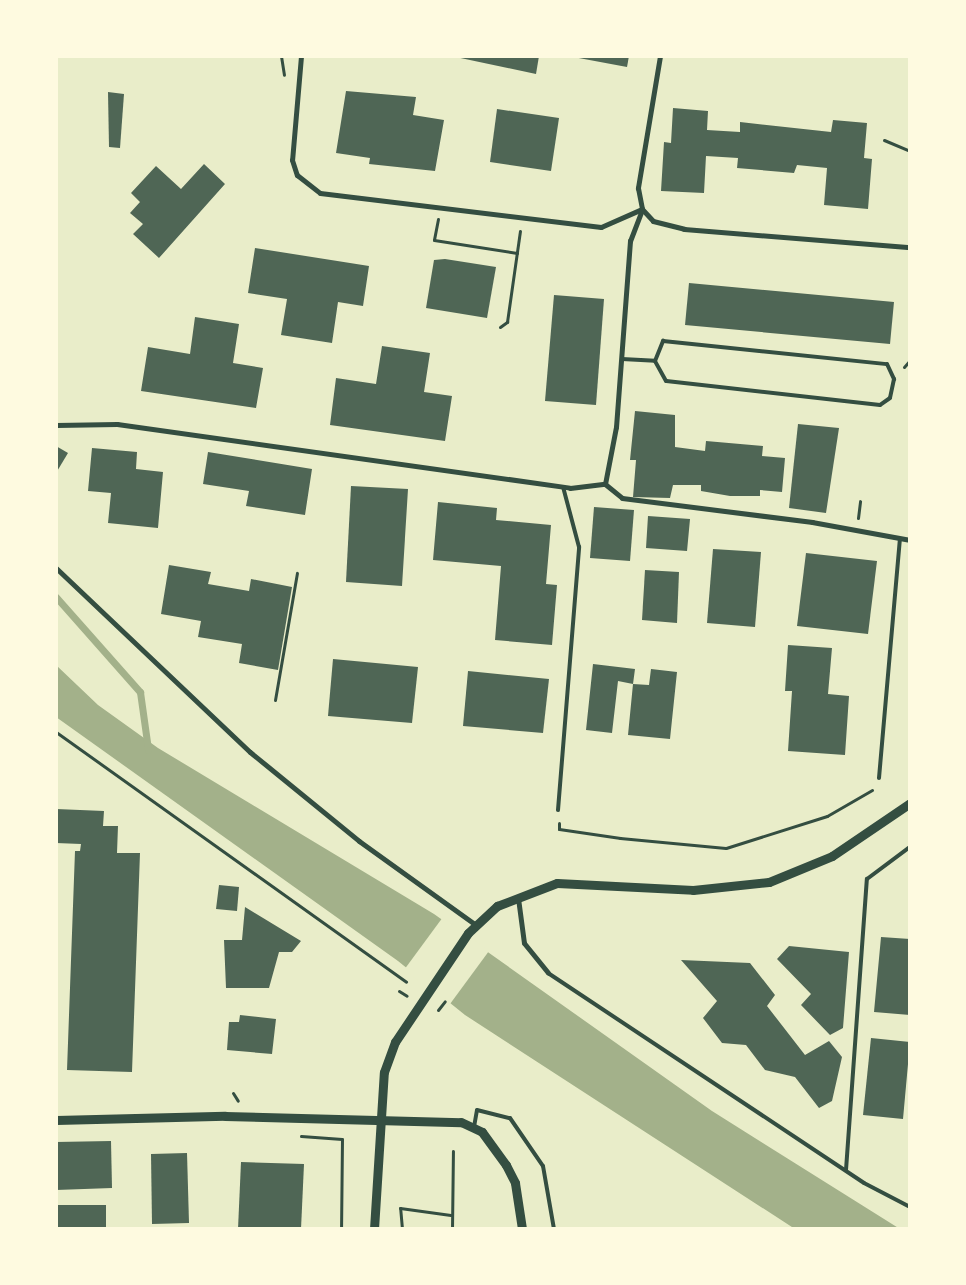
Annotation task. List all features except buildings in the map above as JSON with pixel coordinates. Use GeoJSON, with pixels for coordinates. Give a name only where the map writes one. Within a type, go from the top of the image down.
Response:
{"type":"FeatureCollection","features":[{"type":"Feature","properties":{"kind":"street"},"geometry":{"type":"LineString","coordinates":[[301,56],[292,160],[297,175],[320,193],[601,227],[642,209]]}},
{"type":"Feature","properties":{"kind":"street"},"geometry":{"type":"LineString","coordinates":[[605,484],[616,427],[630,241],[642,209],[639,178],[660,56]]}},
{"type":"Feature","properties":{"kind":"street"},"geometry":{"type":"LineString","coordinates":[[642,209],[666,227],[910,247]]}},
{"type":"Feature","properties":{"kind":"street"},"geometry":{"type":"LineString","coordinates":[[56,425],[117,424],[563,487],[605,484],[622,498],[910,540]]}},
{"type":"Feature","properties":{"kind":"street"},"geometry":{"type":"LineString","coordinates":[[56,568],[250,752],[359,841],[476,925]]}},
{"type":"Feature","properties":{"kind":"street"},"geometry":{"type":"LineString","coordinates":[[374,1229],[384,1072],[395,1042],[428,988],[468,933],[476,925],[518,894],[557,883],[694,890],[770,882],[832,856],[910,803]]}},
{"type":"Feature","properties":{"kind":"street"},"geometry":{"type":"LineString","coordinates":[[518,894],[524,943],[548,973]]}},
{"type":"Feature","properties":{"kind":"street"},"geometry":{"type":"LineString","coordinates":[[56,1120],[225,1116],[449,1121],[474,1127],[490,1139],[509,1171],[522,1229]]}},
{"type":"Feature","properties":{"kind":"lane"},"geometry":{"type":"LineString","coordinates":[[663,342],[887,364],[894,379],[890,398],[880,405],[666,381],[654,361],[663,342]]}},
{"type":"Feature","properties":{"kind":"lane"},"geometry":{"type":"LineString","coordinates":[[622,359],[654,361]]}},
{"type":"Feature","properties":{"kind":"lane"},"geometry":{"type":"LineString","coordinates":[[558,810],[579,547],[563,487]]}},
{"type":"Feature","properties":{"kind":"lane"},"geometry":{"type":"LineString","coordinates":[[880,778],[900,539]]}},
{"type":"Feature","properties":{"kind":"lane"},"geometry":{"type":"LineString","coordinates":[[846,1170],[867,879],[910,847]]}},
{"type":"Feature","properties":{"kind":"lane"},"geometry":{"type":"LineString","coordinates":[[548,973],[846,1170],[910,1208]]}},
{"type":"Feature","properties":{"kind":"lane"},"geometry":{"type":"LineString","coordinates":[[474,1127],[477,1110],[510,1118],[543,1166],[554,1229]]}},
{"type":"Feature","properties":{"kind":"path"},"geometry":{"type":"LineString","coordinates":[[281,56],[286,78]]}},
{"type":"Feature","properties":{"kind":"path"},"geometry":{"type":"LineString","coordinates":[[884,140],[910,151]]}},
{"type":"Feature","properties":{"kind":"path"},"geometry":{"type":"LineString","coordinates":[[438,216],[434,240],[517,253]]}},
{"type":"Feature","properties":{"kind":"path"},"geometry":{"type":"LineString","coordinates":[[500,327],[507,322],[520,234]]}},
{"type":"Feature","properties":{"kind":"path"},"geometry":{"type":"LineString","coordinates":[[857,525],[860,501]]}},
{"type":"Feature","properties":{"kind":"path"},"geometry":{"type":"LineString","coordinates":[[275,700],[297,573]]}},
{"type":"Feature","properties":{"kind":"path"},"geometry":{"type":"LineString","coordinates":[[56,732],[406,982]]}},
{"type":"Feature","properties":{"kind":"path"},"geometry":{"type":"LineString","coordinates":[[558,810],[559,828],[726,848],[828,816],[872,790]]}},
{"type":"Feature","properties":{"kind":"path"},"geometry":{"type":"LineString","coordinates":[[435,1014],[445,1000]]}},
{"type":"Feature","properties":{"kind":"path"},"geometry":{"type":"LineString","coordinates":[[294,1136],[342,1139],[341,1229]]}},
{"type":"Feature","properties":{"kind":"path"},"geometry":{"type":"LineString","coordinates":[[452,1152],[452,1229]]}},
{"type":"Feature","properties":{"kind":"path"},"geometry":{"type":"LineString","coordinates":[[402,1229],[400,1208],[451,1215]]}},
{"type":"Feature","properties":{"kind":"shaded area"},"geometry":{"type":"Polygon","coordinates":[[[56,665],[98,705],[158,748],[434,914],[712,1111],[900,1229],[795,1229],[465,1015],[398,961],[56,717],[56,665]]]}},
{"type":"Feature","properties":{"kind":"pier"},"geometry":{"type":"Polygon","coordinates":[[[443,917],[489,951],[450,1004],[404,970],[443,917]]]}},
{"type":"Feature","properties":{"kind":"waterway"},"geometry":{"type":"LineString","coordinates":[[56,597],[140,692],[148,749]]}}]}
